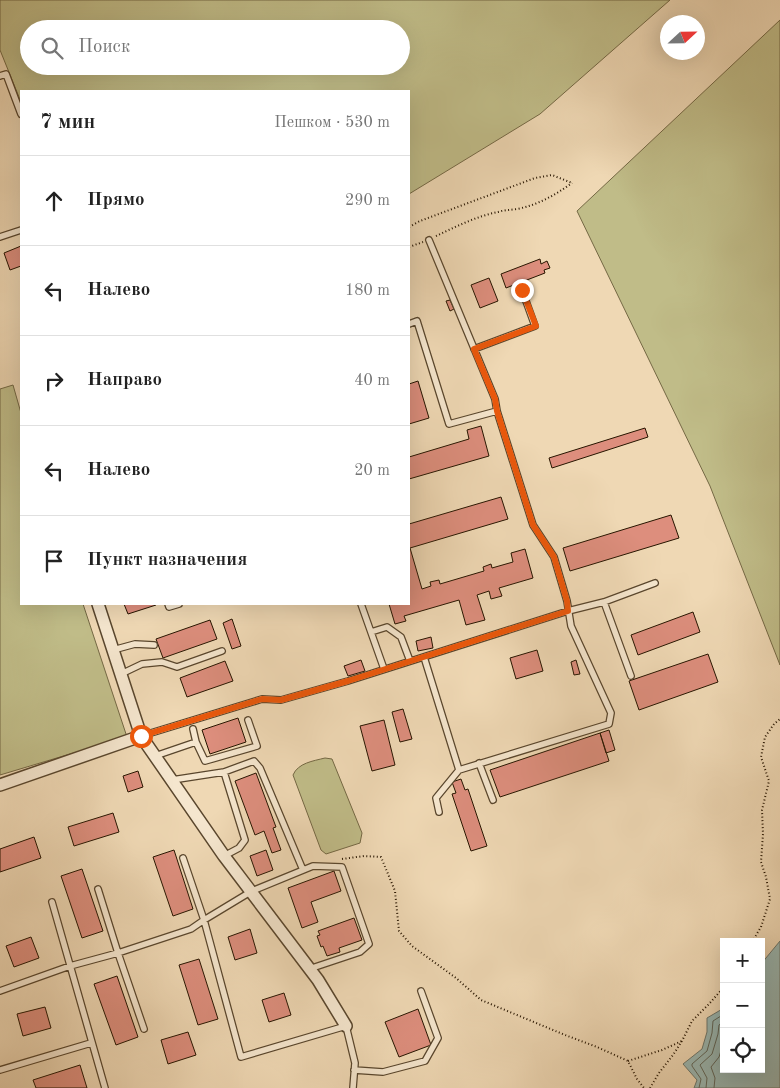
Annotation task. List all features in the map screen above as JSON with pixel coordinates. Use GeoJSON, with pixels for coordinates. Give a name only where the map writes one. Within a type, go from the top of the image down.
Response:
{"type":"FeatureCollection","features":[{"type":"Feature","properties":{"kind":"street"},"geometry":{"type":"LineString","coordinates":[[98,605],[141,736],[224,856],[318,980],[346,1026]]}},
{"type":"Feature","properties":{"kind":"street"},"geometry":{"type":"LineString","coordinates":[[0,785],[141,736]]}},
{"type":"Feature","properties":{"kind":"lane"},"geometry":{"type":"LineString","coordinates":[[0,76],[6,74],[20,111]]}},
{"type":"Feature","properties":{"kind":"lane"},"geometry":{"type":"LineString","coordinates":[[0,237],[20,230]]}},
{"type":"Feature","properties":{"kind":"lane"},"geometry":{"type":"LineString","coordinates":[[429,240],[495,399],[497,411],[533,525],[554,557],[567,601],[571,626],[611,713],[609,724],[459,770],[436,798],[439,812]]}},
{"type":"Feature","properties":{"kind":"lane"},"geometry":{"type":"LineString","coordinates":[[474,349],[536,326],[522,290]]}},
{"type":"Feature","properties":{"kind":"lane"},"geometry":{"type":"LineString","coordinates":[[410,324],[417,322],[449,424],[497,411]]}},
{"type":"Feature","properties":{"kind":"lane"},"geometry":{"type":"LineString","coordinates":[[141,736],[262,699],[281,700],[348,681],[568,611],[604,602],[654,583]]}},
{"type":"Feature","properties":{"kind":"lane"},"geometry":{"type":"LineString","coordinates":[[604,602],[632,676]]}},
{"type":"Feature","properties":{"kind":"lane"},"geometry":{"type":"LineString","coordinates":[[361,605],[384,670]]}},
{"type":"Feature","properties":{"kind":"lane"},"geometry":{"type":"LineString","coordinates":[[371,632],[387,627],[401,637],[410,661]]}},
{"type":"Feature","properties":{"kind":"lane"},"geometry":{"type":"LineString","coordinates":[[113,650],[135,644],[154,645]]}},
{"type":"Feature","properties":{"kind":"lane"},"geometry":{"type":"LineString","coordinates":[[121,674],[142,664],[162,662],[177,667],[222,651]]}},
{"type":"Feature","properties":{"kind":"lane"},"geometry":{"type":"LineString","coordinates":[[424,657],[459,770]]}},
{"type":"Feature","properties":{"kind":"lane"},"geometry":{"type":"LineString","coordinates":[[193,729],[196,742],[205,761],[257,746],[248,720]]}},
{"type":"Feature","properties":{"kind":"lane"},"geometry":{"type":"LineString","coordinates":[[155,756],[196,742]]}},
{"type":"Feature","properties":{"kind":"lane"},"geometry":{"type":"LineString","coordinates":[[172,780],[224,772],[254,761],[260,768],[303,870]]}},
{"type":"Feature","properties":{"kind":"lane"},"geometry":{"type":"LineString","coordinates":[[480,763],[493,800]]}},
{"type":"Feature","properties":{"kind":"lane"},"geometry":{"type":"LineString","coordinates":[[224,772],[245,840],[239,848],[224,856]]}},
{"type":"Feature","properties":{"kind":"lane"},"geometry":{"type":"LineString","coordinates":[[183,858],[204,920],[241,1057],[346,1026],[355,1063],[353,1088]]}},
{"type":"Feature","properties":{"kind":"lane"},"geometry":{"type":"LineString","coordinates":[[0,991],[70,966],[118,953],[191,929],[252,892],[313,866],[342,867],[368,944],[360,952],[309,969]]}},
{"type":"Feature","properties":{"kind":"lane"},"geometry":{"type":"LineString","coordinates":[[98,889],[144,1029]]}},
{"type":"Feature","properties":{"kind":"lane"},"geometry":{"type":"LineString","coordinates":[[52,902],[105,1088]]}},
{"type":"Feature","properties":{"kind":"lane"},"geometry":{"type":"LineString","coordinates":[[354,1070],[383,1072],[425,1061],[438,1038],[422,991]]}},
{"type":"Feature","properties":{"kind":"lane"},"geometry":{"type":"LineString","coordinates":[[0,1070],[91,1043]]}},
{"type":"Feature","properties":{"kind":"path"},"geometry":{"type":"LineString","coordinates":[[410,226],[420,221],[536,178],[552,174],[572,182],[560,192],[540,203],[497,212],[410,247]]}},
{"type":"Feature","properties":{"kind":"path"},"geometry":{"type":"LineString","coordinates":[[754,938],[761,927],[770,899],[761,862],[762,810],[769,781],[761,757],[765,737],[780,719]]}},
{"type":"Feature","properties":{"kind":"path"},"geometry":{"type":"LineString","coordinates":[[337,860],[364,856],[381,857],[395,892],[399,931],[412,946],[456,978],[481,1000],[628,1061],[644,1088]]}},
{"type":"Feature","properties":{"kind":"path"},"geometry":{"type":"LineString","coordinates":[[650,1088],[682,1041],[692,1021],[720,992]]}},
{"type":"Feature","properties":{"kind":"path"},"geometry":{"type":"LineString","coordinates":[[628,1061],[682,1041]]}},
{"type":"Feature","properties":{"kind":"shaded area"},"geometry":{"type":"Polygon","coordinates":[[[0,0],[670,0],[540,114],[410,193],[410,90],[20,90],[20,100],[0,50],[0,0]]]}},
{"type":"Feature","properties":{"kind":"shaded area"},"geometry":{"type":"Polygon","coordinates":[[[780,20],[780,665],[710,486],[577,211],[780,20]]]}},
{"type":"Feature","properties":{"kind":"shaded area"},"geometry":{"type":"Polygon","coordinates":[[[13,385],[20,410],[20,605],[83,605],[127,737],[0,775],[0,389],[13,385]]]}},
{"type":"Feature","properties":{"kind":"shaded area"},"geometry":{"type":"Polygon","coordinates":[[[325,758],[332,759],[362,833],[360,843],[326,854],[321,850],[293,775],[302,765],[325,758]]]}},
{"type":"Feature","properties":{"kind":"water"},"geometry":{"type":"Polygon","coordinates":[[[780,941],[780,1088],[694,1088],[697,1080],[683,1064],[702,1049],[707,1032],[707,1018],[720,1010],[720,1073],[765,1073],[765,959],[780,941]]]}},
{"type":"Feature","properties":{"kind":"building"},"geometry":{"type":"Polygon","coordinates":[[[20,246],[20,266],[10,270],[4,253],[20,246]]]}},
{"type":"Feature","properties":{"kind":"building"},"geometry":{"type":"Polygon","coordinates":[[[540,259],[541,264],[547,261],[550,268],[544,270],[545,273],[506,288],[501,274],[540,259]]]}},
{"type":"Feature","properties":{"kind":"building"},"geometry":{"type":"Polygon","coordinates":[[[489,278],[498,301],[480,308],[471,285],[489,278]]]}},
{"type":"Feature","properties":{"kind":"building"},"geometry":{"type":"Polygon","coordinates":[[[450,300],[454,309],[450,311],[446,301],[450,300]]]}},
{"type":"Feature","properties":{"kind":"building"},"geometry":{"type":"Polygon","coordinates":[[[418,381],[429,418],[410,424],[410,384],[418,381]]]}},
{"type":"Feature","properties":{"kind":"building"},"geometry":{"type":"Polygon","coordinates":[[[481,426],[489,456],[410,479],[410,457],[469,439],[467,430],[481,426]]]}},
{"type":"Feature","properties":{"kind":"building"},"geometry":{"type":"Polygon","coordinates":[[[645,428],[648,437],[552,468],[549,458],[645,428]]]}},
{"type":"Feature","properties":{"kind":"building"},"geometry":{"type":"Polygon","coordinates":[[[501,497],[508,519],[410,548],[410,524],[501,497]]]}},
{"type":"Feature","properties":{"kind":"building"},"geometry":{"type":"Polygon","coordinates":[[[671,515],[679,538],[570,571],[563,548],[671,515]]]}},
{"type":"Feature","properties":{"kind":"building"},"geometry":{"type":"Polygon","coordinates":[[[410,548],[422,589],[431,586],[430,582],[439,580],[440,584],[484,571],[483,567],[491,564],[492,568],[513,562],[511,553],[525,549],[533,578],[499,588],[502,596],[491,599],[489,591],[477,595],[485,620],[466,625],[459,600],[404,616],[406,621],[395,624],[389,605],[410,605],[410,548]]]}},
{"type":"Feature","properties":{"kind":"building"},"geometry":{"type":"Polygon","coordinates":[[[124,605],[156,605],[128,614],[124,605]]]}},
{"type":"Feature","properties":{"kind":"building"},"geometry":{"type":"Polygon","coordinates":[[[693,612],[700,632],[638,655],[631,635],[693,612]]]}},
{"type":"Feature","properties":{"kind":"building"},"geometry":{"type":"Polygon","coordinates":[[[232,619],[241,646],[232,649],[223,623],[232,619]]]}},
{"type":"Feature","properties":{"kind":"building"},"geometry":{"type":"Polygon","coordinates":[[[210,620],[217,639],[163,658],[156,639],[210,620]]]}},
{"type":"Feature","properties":{"kind":"building"},"geometry":{"type":"Polygon","coordinates":[[[431,637],[433,648],[418,651],[416,641],[431,637]]]}},
{"type":"Feature","properties":{"kind":"building"},"geometry":{"type":"Polygon","coordinates":[[[537,650],[543,671],[516,679],[510,658],[537,650]]]}},
{"type":"Feature","properties":{"kind":"building"},"geometry":{"type":"Polygon","coordinates":[[[708,654],[718,682],[639,710],[629,681],[708,654]]]}},
{"type":"Feature","properties":{"kind":"building"},"geometry":{"type":"Polygon","coordinates":[[[361,660],[365,671],[348,676],[344,666],[361,660]]]}},
{"type":"Feature","properties":{"kind":"building"},"geometry":{"type":"Polygon","coordinates":[[[576,660],[580,674],[574,675],[571,662],[576,660]]]}},
{"type":"Feature","properties":{"kind":"building"},"geometry":{"type":"Polygon","coordinates":[[[225,661],[233,681],[187,697],[180,678],[225,661]]]}},
{"type":"Feature","properties":{"kind":"building"},"geometry":{"type":"Polygon","coordinates":[[[403,709],[412,739],[400,742],[392,712],[403,709]]]}},
{"type":"Feature","properties":{"kind":"building"},"geometry":{"type":"Polygon","coordinates":[[[238,718],[246,742],[210,754],[202,730],[238,718]]]}},
{"type":"Feature","properties":{"kind":"building"},"geometry":{"type":"Polygon","coordinates":[[[384,720],[395,765],[372,771],[360,726],[384,720]]]}},
{"type":"Feature","properties":{"kind":"building"},"geometry":{"type":"Polygon","coordinates":[[[609,730],[615,750],[606,753],[600,733],[609,730]]]}},
{"type":"Feature","properties":{"kind":"building"},"geometry":{"type":"Polygon","coordinates":[[[600,733],[609,761],[500,797],[490,770],[600,733]]]}},
{"type":"Feature","properties":{"kind":"building"},"geometry":{"type":"Polygon","coordinates":[[[138,771],[143,787],[128,792],[123,776],[138,771]]]}},
{"type":"Feature","properties":{"kind":"building"},"geometry":{"type":"Polygon","coordinates":[[[256,773],[276,827],[273,828],[281,850],[272,853],[264,831],[255,835],[235,781],[256,773]]]}},
{"type":"Feature","properties":{"kind":"building"},"geometry":{"type":"Polygon","coordinates":[[[461,779],[465,790],[468,789],[487,846],[471,851],[452,794],[456,793],[452,782],[461,779]]]}},
{"type":"Feature","properties":{"kind":"building"},"geometry":{"type":"Polygon","coordinates":[[[113,813],[119,832],[74,846],[68,827],[113,813]]]}},
{"type":"Feature","properties":{"kind":"building"},"geometry":{"type":"Polygon","coordinates":[[[34,837],[41,858],[0,872],[0,849],[34,837]]]}},
{"type":"Feature","properties":{"kind":"building"},"geometry":{"type":"Polygon","coordinates":[[[174,850],[193,909],[173,916],[153,857],[174,850]]]}},
{"type":"Feature","properties":{"kind":"building"},"geometry":{"type":"Polygon","coordinates":[[[266,850],[273,870],[257,876],[250,856],[266,850]]]}},
{"type":"Feature","properties":{"kind":"building"},"geometry":{"type":"Polygon","coordinates":[[[82,869],[103,931],[82,938],[61,876],[82,869]]]}},
{"type":"Feature","properties":{"kind":"building"},"geometry":{"type":"Polygon","coordinates":[[[334,871],[341,891],[311,902],[318,922],[302,928],[288,888],[334,871]]]}},
{"type":"Feature","properties":{"kind":"building"},"geometry":{"type":"Polygon","coordinates":[[[354,918],[362,940],[339,948],[340,952],[327,956],[317,936],[320,935],[318,931],[354,918]]]}},
{"type":"Feature","properties":{"kind":"building"},"geometry":{"type":"Polygon","coordinates":[[[250,929],[257,953],[235,960],[228,937],[250,929]]]}},
{"type":"Feature","properties":{"kind":"building"},"geometry":{"type":"Polygon","coordinates":[[[31,937],[39,958],[14,967],[6,946],[31,937]]]}},
{"type":"Feature","properties":{"kind":"building"},"geometry":{"type":"Polygon","coordinates":[[[199,959],[218,1019],[198,1025],[179,965],[199,959]]]}},
{"type":"Feature","properties":{"kind":"building"},"geometry":{"type":"Polygon","coordinates":[[[117,976],[138,1037],[116,1045],[94,984],[117,976]]]}},
{"type":"Feature","properties":{"kind":"building"},"geometry":{"type":"Polygon","coordinates":[[[284,993],[291,1015],[269,1022],[262,1000],[284,993]]]}},
{"type":"Feature","properties":{"kind":"building"},"geometry":{"type":"Polygon","coordinates":[[[45,1007],[51,1028],[23,1036],[17,1014],[45,1007]]]}},
{"type":"Feature","properties":{"kind":"building"},"geometry":{"type":"Polygon","coordinates":[[[418,1009],[431,1045],[399,1057],[385,1022],[418,1009]]]}},
{"type":"Feature","properties":{"kind":"building"},"geometry":{"type":"Polygon","coordinates":[[[188,1032],[196,1055],[168,1064],[161,1040],[188,1032]]]}},
{"type":"Feature","properties":{"kind":"building"},"geometry":{"type":"Polygon","coordinates":[[[80,1065],[87,1088],[36,1088],[33,1080],[80,1065]]]}},
{"type":"Feature","properties":{"kind":"route"},"geometry":{"type":"LineString","coordinates":[[141,736],[262,699],[281,700],[348,681],[568,611],[567,601],[554,557],[533,525],[497,411],[495,399],[474,349],[536,326],[522,290]]}}]}
